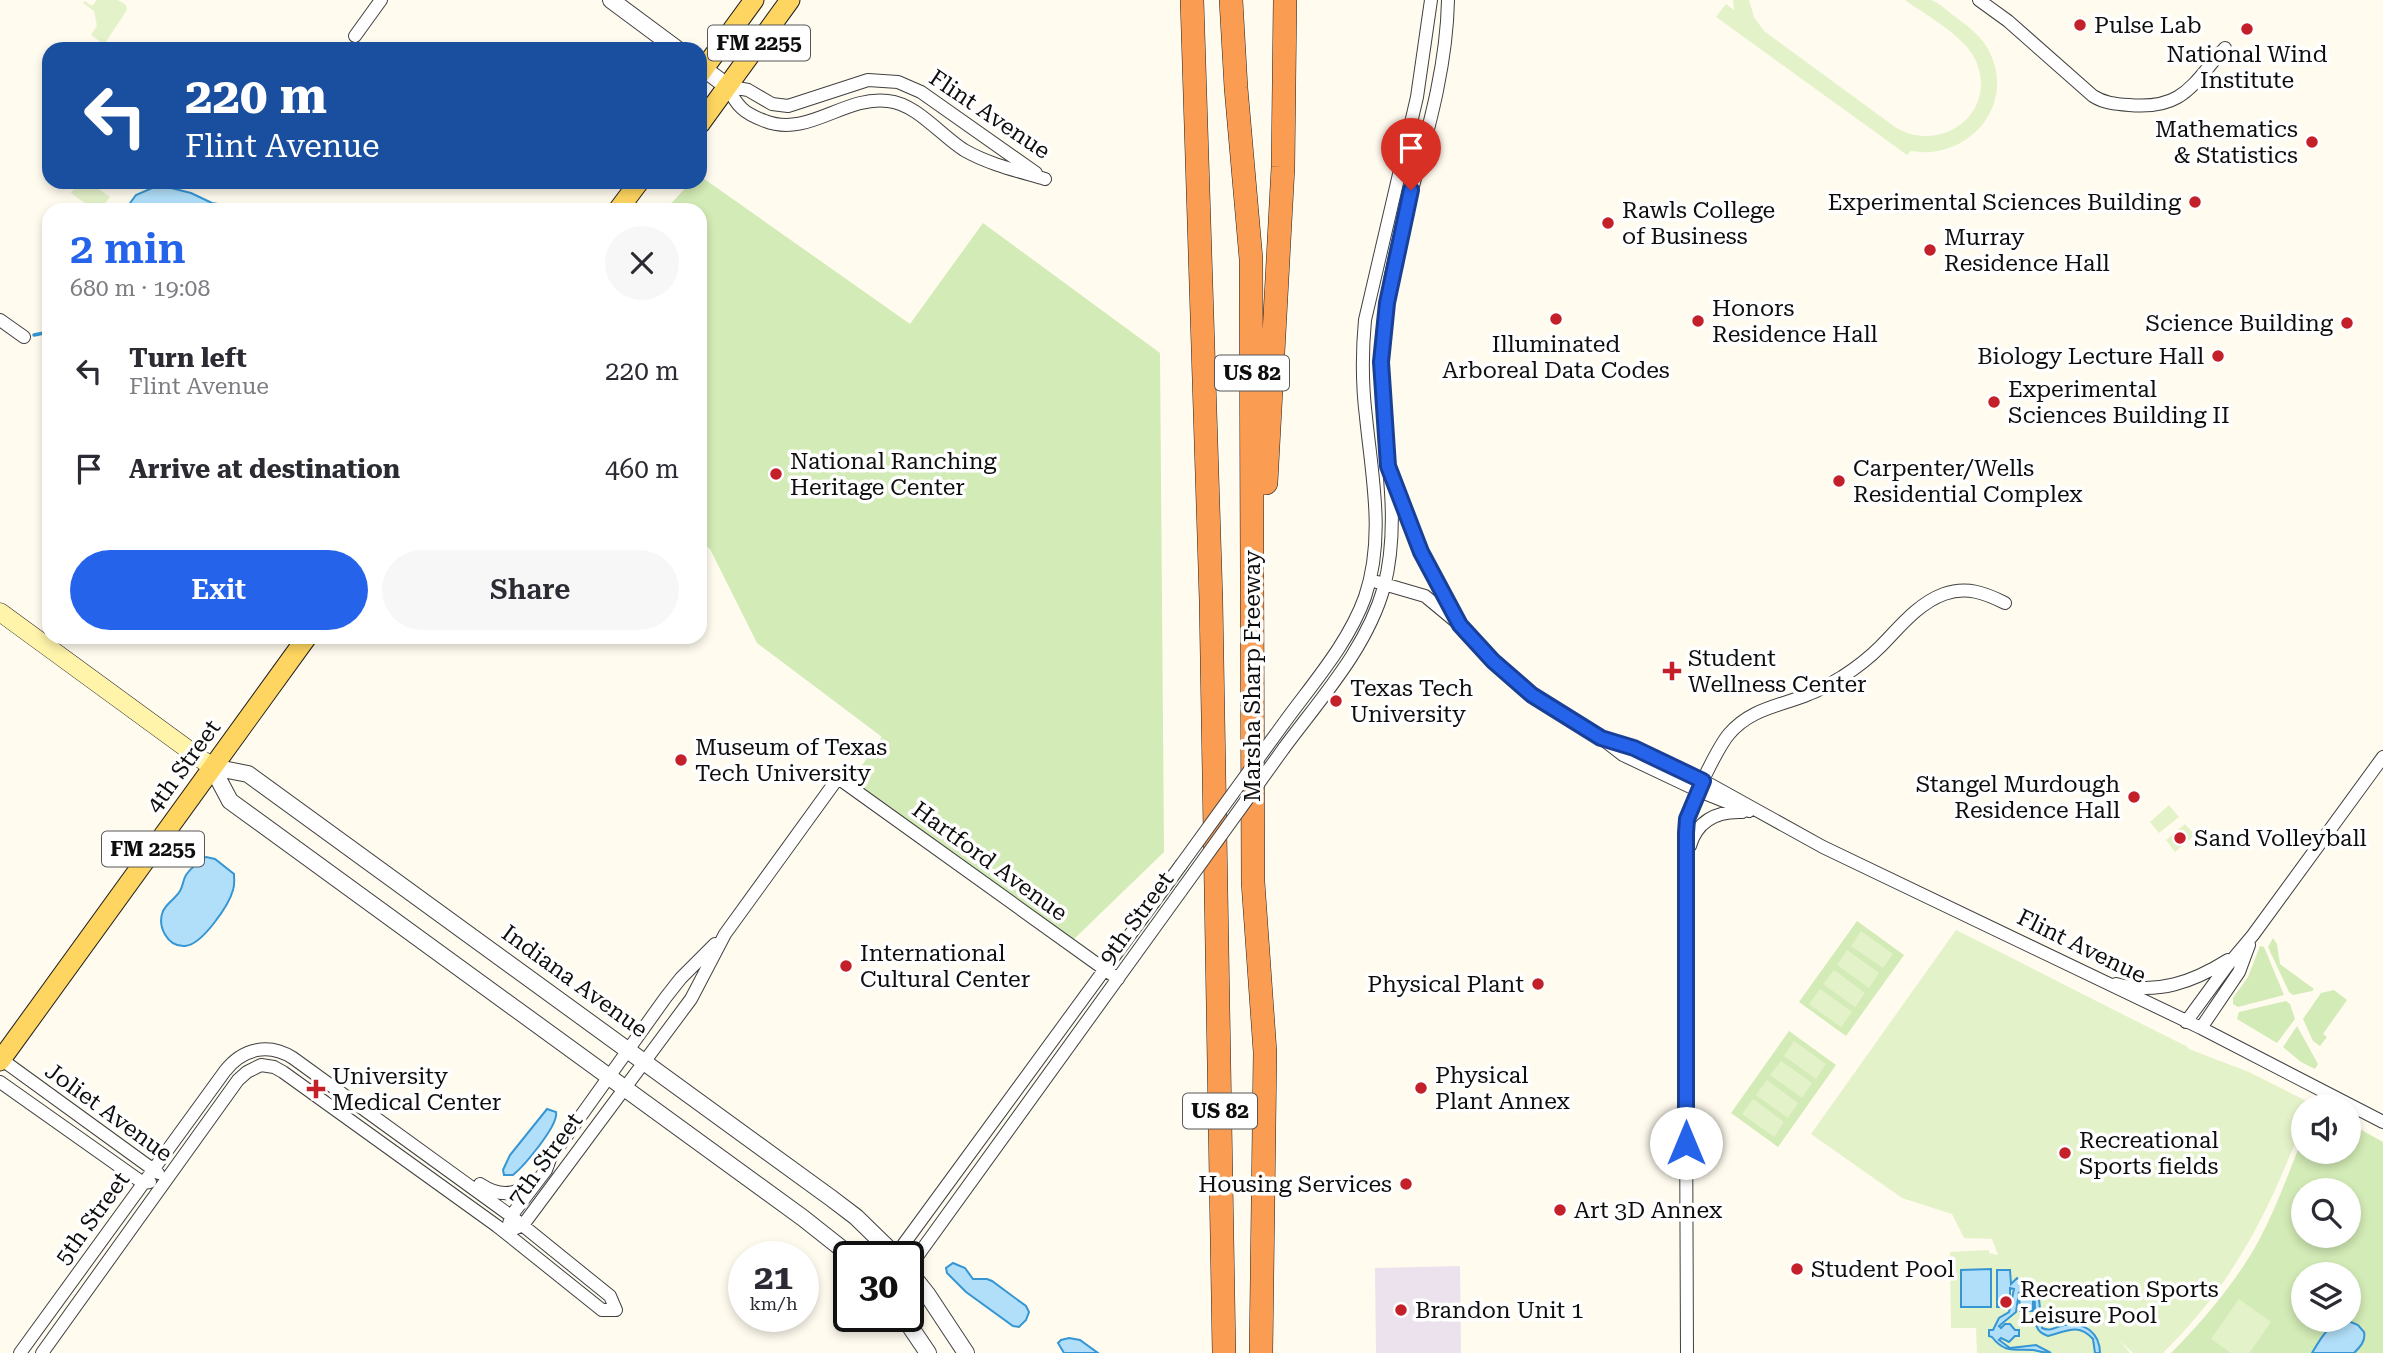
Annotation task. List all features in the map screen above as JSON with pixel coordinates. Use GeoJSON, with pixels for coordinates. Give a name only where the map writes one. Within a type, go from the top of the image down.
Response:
{"type":"FeatureCollection","features":[{"type":"Feature","properties":{"kind":"highway","name":"Marsha Sharp Freeway"},"geometry":{"type":"LineString","coordinates":[[1191,0],[1211,600],[1224,1353]]}},
{"type":"Feature","properties":{"kind":"highway","name":"Marsha Sharp Freeway"},"geometry":{"type":"LineString","coordinates":[[1230,0],[1251,259],[1253,882],[1265,1052],[1262,1353]]}},
{"type":"Feature","properties":{"kind":"highway"},"geometry":{"type":"LineString","coordinates":[[1252,747],[1261,719],[1261,585],[1283,166],[1285,0]]}},
{"type":"Feature","properties":{"kind":"main road","name":"FM 2255"},"geometry":{"type":"LineString","coordinates":[[707,62],[754,0]]}},
{"type":"Feature","properties":{"kind":"main road","name":"FM 2255"},"geometry":{"type":"LineString","coordinates":[[707,114],[790,0]]}},
{"type":"Feature","properties":{"kind":"main road","name":"Indiana Avenue"},"geometry":{"type":"LineString","coordinates":[[0,612],[42,643]]}},
{"type":"Feature","properties":{"kind":"main road","name":"Indiana Avenue"},"geometry":{"type":"LineString","coordinates":[[44,644],[212,767]]}},
{"type":"Feature","properties":{"kind":"main road","name":"4th Street"},"geometry":{"type":"LineString","coordinates":[[1,1060],[302,644]]}},
{"type":"Feature","properties":{"kind":"street"},"geometry":{"type":"LineString","coordinates":[[355,36],[381,0]]}},
{"type":"Feature","properties":{"kind":"street"},"geometry":{"type":"LineString","coordinates":[[611,0],[668,42]]}},
{"type":"Feature","properties":{"kind":"street"},"geometry":{"type":"LineString","coordinates":[[1370,579],[1376,531],[1364,394],[1365,320],[1417,97],[1431,0]]}},
{"type":"Feature","properties":{"kind":"street","name":"Flint Avenue"},"geometry":{"type":"LineString","coordinates":[[1384,584],[1392,521],[1381,362],[1383,325],[1400,236],[1437,84],[1448,0]]}},
{"type":"Feature","properties":{"kind":"street"},"geometry":{"type":"LineString","coordinates":[[1979,0],[2008,21],[2092,96],[2107,103],[2151,106],[2168,103],[2200,79],[2225,48]]}},
{"type":"Feature","properties":{"kind":"street","name":"Flint Avenue"},"geometry":{"type":"LineString","coordinates":[[707,74],[727,86],[748,90],[772,104],[788,106],[868,80],[898,82],[921,92],[1045,179],[968,152],[911,110],[895,102],[878,100],[863,103],[803,124],[784,126],[755,118],[737,105],[727,86]]}},
{"type":"Feature","properties":{"kind":"street"},"geometry":{"type":"LineString","coordinates":[[0,320],[24,337]]}},
{"type":"Feature","properties":{"kind":"street","name":"Flint Avenue"},"geometry":{"type":"LineString","coordinates":[[1388,466],[1421,552],[1460,625]]}},
{"type":"Feature","properties":{"kind":"street","name":"Flint Avenue"},"geometry":{"type":"LineString","coordinates":[[1370,579],[1425,596],[1460,625],[1493,661],[1532,695],[1623,755],[1701,786],[1735,807],[1760,814],[1823,847],[2201,1028],[2383,1122]]}},
{"type":"Feature","properties":{"kind":"street","name":"9th Street"},"geometry":{"type":"LineString","coordinates":[[906,1241],[1347,636],[1370,579]]}},
{"type":"Feature","properties":{"kind":"street","name":"9th Street"},"geometry":{"type":"LineString","coordinates":[[924,1248],[1351,657],[1373,616],[1384,584]]}},
{"type":"Feature","properties":{"kind":"street"},"geometry":{"type":"LineString","coordinates":[[1687,1353],[1687,819],[1722,745],[1740,723],[1764,708],[1808,695],[1840,678],[1861,664],[1906,620],[1944,594],[1965,589],[1978,591],[2005,603]]}},
{"type":"Feature","properties":{"kind":"street"},"geometry":{"type":"LineString","coordinates":[[2186,1022],[2383,757]]}},
{"type":"Feature","properties":{"kind":"street","name":"Indiana Avenue"},"geometry":{"type":"LineString","coordinates":[[212,767],[247,774],[831,1198],[856,1217],[880,1241]]}},
{"type":"Feature","properties":{"kind":"street","name":"Indiana Avenue"},"geometry":{"type":"LineString","coordinates":[[212,767],[230,801],[610,1076],[833,1242]]}},
{"type":"Feature","properties":{"kind":"street","name":"7th Street"},"geometry":{"type":"LineString","coordinates":[[506,1233],[523,1225],[646,1062],[691,999],[725,934],[838,778]]}},
{"type":"Feature","properties":{"kind":"street","name":"Hartford Avenue"},"geometry":{"type":"LineString","coordinates":[[838,778],[1118,979]]}},
{"type":"Feature","properties":{"kind":"street"},"geometry":{"type":"LineString","coordinates":[[1685,862],[1696,829],[1709,818],[1734,812],[1760,814]]}},
{"type":"Feature","properties":{"kind":"street","name":"7th Street"},"geometry":{"type":"LineString","coordinates":[[506,1233],[512,1216],[628,1049],[681,978],[725,934]]}},
{"type":"Feature","properties":{"kind":"street"},"geometry":{"type":"LineString","coordinates":[[2090,976],[2141,988],[2174,986],[2228,960],[2253,935]]}},
{"type":"Feature","properties":{"kind":"street"},"geometry":{"type":"LineString","coordinates":[[2201,1028],[2239,972],[2253,935]]}},
{"type":"Feature","properties":{"kind":"street","name":"5th Street"},"geometry":{"type":"LineString","coordinates":[[20,1353],[229,1065],[244,1054],[255,1050],[275,1049],[288,1055],[461,1179]]}},
{"type":"Feature","properties":{"kind":"street","name":"Joliet Avenue"},"geometry":{"type":"LineString","coordinates":[[1,1060],[154,1169],[166,1181]]}},
{"type":"Feature","properties":{"kind":"street","name":"5th Street"},"geometry":{"type":"LineString","coordinates":[[42,1353],[238,1080],[261,1065],[283,1072],[506,1233]]}},
{"type":"Feature","properties":{"kind":"street","name":"Joliet Avenue"},"geometry":{"type":"LineString","coordinates":[[0,1082],[143,1183],[166,1181]]}},
{"type":"Feature","properties":{"kind":"street"},"geometry":{"type":"LineString","coordinates":[[461,1179],[478,1182],[492,1192],[512,1193],[523,1188],[550,1159]]}},
{"type":"Feature","properties":{"kind":"street"},"geometry":{"type":"LineString","coordinates":[[461,1179],[512,1216],[610,1296],[616,1310],[602,1310],[506,1233]]}},
{"type":"Feature","properties":{"kind":"street"},"geometry":{"type":"LineString","coordinates":[[924,1290],[966,1353]]}},
{"type":"Feature","properties":{"kind":"street"},"geometry":{"type":"LineString","coordinates":[[914,1332],[928,1353]]}},
{"type":"Feature","properties":{"kind":"shaded area"},"geometry":{"type":"Polygon","coordinates":[[[1460,1266],[1461,1353],[1376,1353],[1375,1268],[1460,1266]]]}},
{"type":"Feature","properties":{"kind":"green space"},"geometry":{"type":"Polygon","coordinates":[[[97,0],[118,0],[126,5],[127,10],[106,42],[101,42],[91,35],[97,26],[94,11],[83,3],[85,1],[92,6],[97,0]]]}},
{"type":"Feature","properties":{"kind":"green space"},"geometry":{"type":"Polygon","coordinates":[[[1733,0],[1749,0],[1754,17],[1764,31],[1895,127],[1913,135],[1931,136],[1948,132],[1962,123],[1973,111],[1980,96],[1981,78],[1970,50],[1944,27],[1905,0],[1931,0],[1970,29],[1988,49],[1996,70],[1997,90],[1992,108],[1969,138],[1952,147],[1932,152],[1911,151],[1907,155],[1716,17],[1726,4],[1734,10],[1733,0]]]}},
{"type":"Feature","properties":{"kind":"green space","name":"National Ranching Heritage Center"},"geometry":{"type":"Polygon","coordinates":[[[707,181],[910,324],[983,223],[1160,353],[1164,852],[1073,940],[851,781],[882,737],[757,643],[707,547],[707,203],[672,203],[684,189],[707,189],[707,181]]]}},
{"type":"Feature","properties":{"kind":"green space"},"geometry":{"type":"Polygon","coordinates":[[[74,189],[99,189],[110,197],[105,203],[85,203],[71,193],[74,189]]]}},
{"type":"Feature","properties":{"kind":"green space","name":"Sand Volleyball"},"geometry":{"type":"Polygon","coordinates":[[[2169,805],[2179,817],[2159,833],[2150,822],[2169,805]]]}},
{"type":"Feature","properties":{"kind":"green space","name":"Sand Volleyball"},"geometry":{"type":"Polygon","coordinates":[[[2185,824],[2195,835],[2175,852],[2166,840],[2185,824]]]}},
{"type":"Feature","properties":{"kind":"green space"},"geometry":{"type":"Polygon","coordinates":[[[1857,921],[1904,955],[1846,1036],[1799,1002],[1857,921]]]}},
{"type":"Feature","properties":{"kind":"green space","name":"Recreational Sports fields"},"geometry":{"type":"Polygon","coordinates":[[[1956,930],[2189,1049],[2249,1072],[2292,1094],[2291,1153],[2261,1219],[2218,1289],[2163,1353],[2133,1353],[2120,1341],[2130,1353],[1977,1353],[1976,1328],[1951,1328],[1950,1252],[1989,1250],[1989,1253],[1998,1255],[1992,1239],[1964,1238],[1952,1214],[1902,1198],[1811,1134],[1956,930]]]}},
{"type":"Feature","properties":{"kind":"green space"},"geometry":{"type":"Polygon","coordinates":[[[1861,931],[1893,954],[1883,968],[1851,946],[1861,931]]]}},
{"type":"Feature","properties":{"kind":"green space"},"geometry":{"type":"Polygon","coordinates":[[[2273,938],[2277,944],[2280,964],[2314,989],[2312,991],[2293,995],[2289,992],[2268,947],[2273,938]]]}},
{"type":"Feature","properties":{"kind":"green space"},"geometry":{"type":"Polygon","coordinates":[[[2260,946],[2264,947],[2284,995],[2238,1007],[2233,1004],[2233,998],[2248,977],[2260,946]]]}},
{"type":"Feature","properties":{"kind":"green space"},"geometry":{"type":"Polygon","coordinates":[[[1847,950],[1879,973],[1869,988],[1837,965],[1847,950]]]}},
{"type":"Feature","properties":{"kind":"green space"},"geometry":{"type":"Polygon","coordinates":[[[1834,970],[1865,993],[1855,1007],[1823,984],[1834,970]]]}},
{"type":"Feature","properties":{"kind":"green space"},"geometry":{"type":"Polygon","coordinates":[[[1820,989],[1852,1012],[1841,1027],[1809,1004],[1820,989]]]}},
{"type":"Feature","properties":{"kind":"green space"},"geometry":{"type":"Polygon","coordinates":[[[2334,990],[2347,1000],[2323,1034],[2327,1037],[2320,1046],[2313,1041],[2303,1019],[2321,993],[2334,990]]]}},
{"type":"Feature","properties":{"kind":"green space"},"geometry":{"type":"Polygon","coordinates":[[[2286,1001],[2290,1004],[2295,1019],[2277,1043],[2237,1019],[2239,1012],[2286,1001]]]}},
{"type":"Feature","properties":{"kind":"green space"},"geometry":{"type":"Polygon","coordinates":[[[2297,1026],[2318,1064],[2315,1069],[2301,1062],[2283,1047],[2297,1026]]]}},
{"type":"Feature","properties":{"kind":"green space"},"geometry":{"type":"Polygon","coordinates":[[[1789,1031],[1836,1065],[1778,1147],[1731,1113],[1789,1031]]]}},
{"type":"Feature","properties":{"kind":"green space"},"geometry":{"type":"Polygon","coordinates":[[[1794,1041],[1826,1064],[1816,1079],[1784,1056],[1794,1041]]]}},
{"type":"Feature","properties":{"kind":"green space"},"geometry":{"type":"Polygon","coordinates":[[[1781,1061],[1812,1083],[1802,1098],[1770,1075],[1781,1061]]]}},
{"type":"Feature","properties":{"kind":"green space"},"geometry":{"type":"Polygon","coordinates":[[[1767,1080],[1798,1103],[1788,1118],[1756,1095],[1767,1080]]]}},
{"type":"Feature","properties":{"kind":"green space"},"geometry":{"type":"Polygon","coordinates":[[[1753,1099],[1784,1122],[1774,1137],[1742,1114],[1753,1099]]]}},
{"type":"Feature","properties":{"kind":"green space"},"geometry":{"type":"Polygon","coordinates":[[[2361,1130],[2383,1142],[2383,1353],[2171,1353],[2195,1328],[2239,1272],[2258,1242],[2292,1164],[2361,1164],[2361,1130]]]}},
{"type":"Feature","properties":{"kind":"green space"},"geometry":{"type":"Polygon","coordinates":[[[2239,1299],[2271,1322],[2249,1353],[2231,1353],[2211,1339],[2239,1299]]]}},
{"type":"Feature","properties":{"kind":"water"},"geometry":{"type":"Polygon","coordinates":[[[150,189],[175,189],[212,203],[130,203],[136,195],[150,189]]]}},
{"type":"Feature","properties":{"kind":"water"},"geometry":{"type":"Polygon","coordinates":[[[206,857],[215,859],[234,874],[234,888],[207,932],[192,944],[185,946],[173,943],[165,934],[161,923],[163,911],[180,891],[188,872],[206,857]]]}},
{"type":"Feature","properties":{"kind":"water"},"geometry":{"type":"Polygon","coordinates":[[[547,1109],[556,1112],[547,1135],[513,1175],[504,1175],[503,1170],[510,1155],[547,1109]]]}},
{"type":"Feature","properties":{"kind":"water"},"geometry":{"type":"Polygon","coordinates":[[[953,1263],[965,1268],[973,1279],[992,1281],[1026,1306],[1029,1312],[1026,1320],[1019,1327],[1013,1326],[966,1292],[947,1273],[946,1268],[953,1263]]]}},
{"type":"Feature","properties":{"kind":"water"},"geometry":{"type":"Polygon","coordinates":[[[1991,1269],[1991,1307],[1961,1307],[1961,1270],[1991,1269]]]}},
{"type":"Feature","properties":{"kind":"water"},"geometry":{"type":"Polygon","coordinates":[[[1997,1270],[2010,1270],[2011,1284],[2017,1278],[2021,1281],[2020,1284],[2031,1283],[2038,1289],[2042,1328],[2051,1329],[2071,1324],[2084,1327],[2094,1334],[2100,1353],[2095,1353],[2093,1339],[2082,1331],[2071,1330],[2048,1336],[2042,1333],[2036,1323],[2033,1292],[2033,1311],[2020,1311],[2019,1292],[2016,1312],[1999,1326],[2001,1328],[2010,1324],[2015,1330],[2019,1330],[2019,1336],[2009,1342],[2001,1338],[1999,1340],[2010,1348],[2036,1345],[2051,1353],[2010,1349],[1996,1342],[1989,1336],[1989,1330],[1993,1330],[1999,1318],[2009,1312],[2014,1289],[2010,1288],[2010,1307],[1997,1307],[1997,1270]]]}},
{"type":"Feature","properties":{"kind":"water"},"geometry":{"type":"Polygon","coordinates":[[[2361,1328],[2364,1332],[2363,1341],[2354,1353],[2312,1353],[2326,1332],[2361,1332],[2361,1328]]]}},
{"type":"Feature","properties":{"kind":"water"},"geometry":{"type":"Polygon","coordinates":[[[1069,1338],[1080,1340],[1098,1353],[1064,1353],[1058,1343],[1069,1338]]]}},
{"type":"Feature","properties":{"kind":"waterway"},"geometry":{"type":"LineString","coordinates":[[34,335],[42,333]]}},
{"type":"Feature","properties":{"kind":"place","name":"Pulse Lab"},"geometry":{"type":"Point","coordinates":[2080,25]}},
{"type":"Feature","properties":{"kind":"place","name":"National Wind Institute"},"geometry":{"type":"Point","coordinates":[2247,29]}},
{"type":"Feature","properties":{"kind":"place","name":"Mathematics & Statistics"},"geometry":{"type":"Point","coordinates":[2312,142]}},
{"type":"Feature","properties":{"kind":"place","name":"Experimental Sciences Building"},"geometry":{"type":"Point","coordinates":[2195,202]}},
{"type":"Feature","properties":{"kind":"place","name":"Rawls College of Business"},"geometry":{"type":"Point","coordinates":[1608,223]}},
{"type":"Feature","properties":{"kind":"place","name":"Murray Residence Hall"},"geometry":{"type":"Point","coordinates":[1930,250]}},
{"type":"Feature","properties":{"kind":"place","name":"Illuminated Arboreal Data Codes"},"geometry":{"type":"Point","coordinates":[1556,319]}},
{"type":"Feature","properties":{"kind":"place","name":"Honors Residence Hall"},"geometry":{"type":"Point","coordinates":[1698,321]}},
{"type":"Feature","properties":{"kind":"place","name":"Science Building"},"geometry":{"type":"Point","coordinates":[2347,323]}},
{"type":"Feature","properties":{"kind":"place","name":"Biology Lecture Hall"},"geometry":{"type":"Point","coordinates":[2218,356]}},
{"type":"Feature","properties":{"kind":"place","name":"Experimental Sciences Building II"},"geometry":{"type":"Point","coordinates":[1994,402]}},
{"type":"Feature","properties":{"kind":"place","name":"National Ranching Heritage Center"},"geometry":{"type":"Point","coordinates":[776,474]}},
{"type":"Feature","properties":{"kind":"place","name":"Carpenter/Wells Residential Complex"},"geometry":{"type":"Point","coordinates":[1839,481]}},
{"type":"Feature","properties":{"kind":"place","name":"Student Wellness Center"},"geometry":{"type":"Point","coordinates":[1672,671]}},
{"type":"Feature","properties":{"kind":"place","name":"Texas Tech University"},"geometry":{"type":"Point","coordinates":[1336,701]}},
{"type":"Feature","properties":{"kind":"place","name":"Museum of Texas Tech University"},"geometry":{"type":"Point","coordinates":[681,760]}},
{"type":"Feature","properties":{"kind":"place","name":"Stangel Murdough Residence Hall"},"geometry":{"type":"Point","coordinates":[2134,797]}},
{"type":"Feature","properties":{"kind":"place","name":"Sand Volleyball"},"geometry":{"type":"Point","coordinates":[2180,838]}},
{"type":"Feature","properties":{"kind":"place","name":"International Cultural Center"},"geometry":{"type":"Point","coordinates":[846,966]}},
{"type":"Feature","properties":{"kind":"place","name":"Physical Plant"},"geometry":{"type":"Point","coordinates":[1538,984]}},
{"type":"Feature","properties":{"kind":"place","name":"Physical Plant Annex"},"geometry":{"type":"Point","coordinates":[1421,1088]}},
{"type":"Feature","properties":{"kind":"place","name":"University Medical Center"},"geometry":{"type":"Point","coordinates":[316,1089]}},
{"type":"Feature","properties":{"kind":"place","name":"Recreational Sports fields"},"geometry":{"type":"Point","coordinates":[2065,1153]}},
{"type":"Feature","properties":{"kind":"place","name":"Housing Services"},"geometry":{"type":"Point","coordinates":[1406,1184]}},
{"type":"Feature","properties":{"kind":"place","name":"Art 3D Annex"},"geometry":{"type":"Point","coordinates":[1560,1210]}},
{"type":"Feature","properties":{"kind":"place","name":"Student Pool"},"geometry":{"type":"Point","coordinates":[1797,1269]}},
{"type":"Feature","properties":{"kind":"place","name":"Recreation Sports Leisure Pool"},"geometry":{"type":"Point","coordinates":[2006,1302]}},
{"type":"Feature","properties":{"kind":"place","name":"Brandon Unit 1"},"geometry":{"type":"Point","coordinates":[1401,1310]}},
{"type":"Feature","properties":{"kind":"route"},"geometry":{"type":"LineString","coordinates":[[1411,190],[1383,325],[1381,362],[1388,466],[1421,552],[1460,625],[1493,661],[1532,695],[1601,738],[1634,748],[1703,781],[1687,819],[1686,833],[1686,1143]]}}]}
